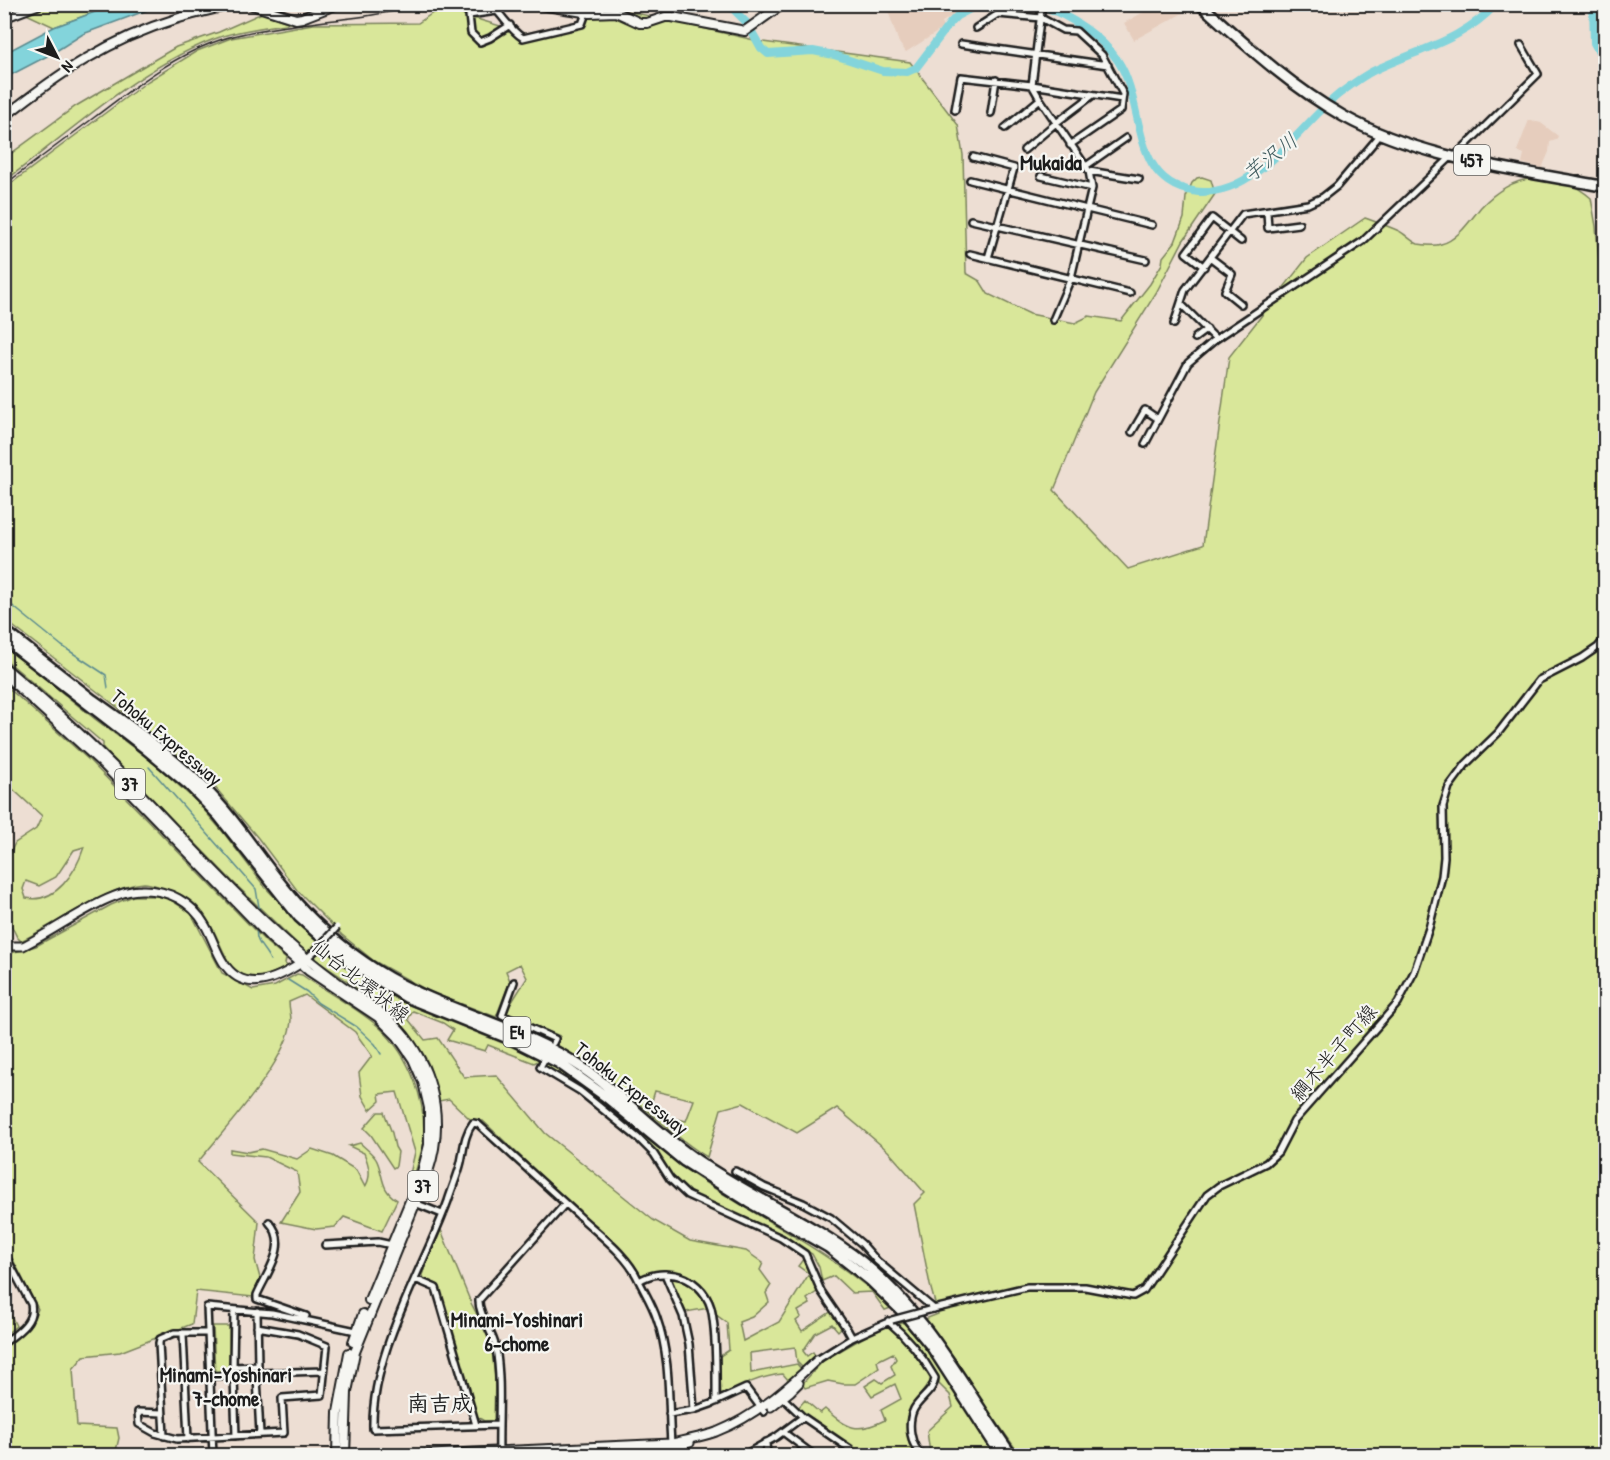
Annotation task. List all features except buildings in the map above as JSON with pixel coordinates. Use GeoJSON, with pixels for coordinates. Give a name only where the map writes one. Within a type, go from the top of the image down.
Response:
{"type":"FeatureCollection","features":[{"type":"Feature","properties":{"kind":"highway","name":"457"},"geometry":{"type":"LineString","coordinates":[[1200,4],[1296,86],[1343,116],[1381,134],[1453,156],[1605,188]]}},
{"type":"Feature","properties":{"kind":"highway","name":"Tohoku Expressway"},"geometry":{"type":"LineString","coordinates":[[4,630],[64,678],[154,744],[200,784],[225,812],[291,897],[357,957],[400,985],[533,1039],[566,1057],[610,1089],[697,1161],[744,1191],[829,1239],[862,1263],[885,1283],[919,1319],[955,1367],[1012,1455]]}},
{"type":"Feature","properties":{"kind":"highway","name":"Tohoku Expressway"},"geometry":{"type":"LineString","coordinates":[[4,639],[189,785],[218,815],[299,917],[348,961],[406,997],[513,1040],[559,1063],[605,1096],[684,1161],[749,1202],[828,1247],[871,1281],[903,1312],[931,1346],[1002,1455]]}},
{"type":"Feature","properties":{"kind":"main road"},"geometry":{"type":"LineString","coordinates":[[4,117],[44,85],[87,57],[153,27],[235,4]]}},
{"type":"Feature","properties":{"kind":"main road"},"geometry":{"type":"LineString","coordinates":[[249,4],[296,19],[338,4]]}},
{"type":"Feature","properties":{"kind":"main road"},"geometry":{"type":"LineString","coordinates":[[534,4],[586,13],[616,12],[640,23],[672,17],[746,31],[783,4]]}},
{"type":"Feature","properties":{"kind":"main road","name":"仙台北環状線"},"geometry":{"type":"LineString","coordinates":[[4,667],[85,739],[273,935],[391,1029],[406,1047],[423,1082],[429,1108],[429,1145],[422,1172],[356,1331],[340,1393],[338,1455]]}},
{"type":"Feature","properties":{"kind":"main road","name":"仙台北環状線"},"geometry":{"type":"LineString","coordinates":[[4,674],[103,764],[249,910]]}},
{"type":"Feature","properties":{"kind":"main road","name":"仙台北環状線"},"geometry":{"type":"LineString","coordinates":[[304,961],[392,1021],[410,1043],[424,1068],[432,1089],[436,1110],[436,1140],[429,1172],[355,1352],[347,1392],[345,1455]]}},
{"type":"Feature","properties":{"kind":"street"},"geometry":{"type":"LineString","coordinates":[[4,18],[41,4]]}},
{"type":"Feature","properties":{"kind":"street"},"geometry":{"type":"LineString","coordinates":[[215,10],[216,7],[224,4]]}},
{"type":"Feature","properties":{"kind":"street"},"geometry":{"type":"LineString","coordinates":[[1042,4],[1032,85],[1087,168],[1092,188],[1071,278],[1053,320]]}},
{"type":"Feature","properties":{"kind":"street"},"geometry":{"type":"LineString","coordinates":[[510,25],[480,42],[471,33],[469,15],[496,11],[510,25],[512,31],[523,38],[582,24],[586,13]]}},
{"type":"Feature","properties":{"kind":"street"},"geometry":{"type":"LineString","coordinates":[[976,28],[998,14],[1040,16],[1063,30],[1076,31],[1102,55],[1123,94],[1121,110],[1070,145]]}},
{"type":"Feature","properties":{"kind":"street"},"geometry":{"type":"LineString","coordinates":[[962,44],[1108,65]]}},
{"type":"Feature","properties":{"kind":"street"},"geometry":{"type":"LineString","coordinates":[[1145,444],[1188,363],[1216,339],[1363,241],[1538,74],[1521,45]]}},
{"type":"Feature","properties":{"kind":"street"},"geometry":{"type":"LineString","coordinates":[[955,110],[961,77],[1122,99]]}},
{"type":"Feature","properties":{"kind":"street"},"geometry":{"type":"LineString","coordinates":[[991,113],[996,80]]}},
{"type":"Feature","properties":{"kind":"street"},"geometry":{"type":"LineString","coordinates":[[1024,150],[1093,94]]}},
{"type":"Feature","properties":{"kind":"street"},"geometry":{"type":"LineString","coordinates":[[1005,128],[1040,99]]}},
{"type":"Feature","properties":{"kind":"street"},"geometry":{"type":"LineString","coordinates":[[1174,324],[1185,290],[1243,214],[1308,204],[1330,193],[1381,134]]}},
{"type":"Feature","properties":{"kind":"street"},"geometry":{"type":"LineString","coordinates":[[1087,168],[1126,138]]}},
{"type":"Feature","properties":{"kind":"street"},"geometry":{"type":"LineString","coordinates":[[973,157],[1014,168],[988,258]]}},
{"type":"Feature","properties":{"kind":"street"},"geometry":{"type":"LineString","coordinates":[[1087,168],[1138,179]]}},
{"type":"Feature","properties":{"kind":"street"},"geometry":{"type":"LineString","coordinates":[[1041,176],[1092,188]]}},
{"type":"Feature","properties":{"kind":"street"},"geometry":{"type":"LineString","coordinates":[[970,180],[1152,225]]}},
{"type":"Feature","properties":{"kind":"street"},"geometry":{"type":"LineString","coordinates":[[1267,212],[1268,228],[1299,224]]}},
{"type":"Feature","properties":{"kind":"street"},"geometry":{"type":"LineString","coordinates":[[1204,267],[1186,253],[1212,218],[1241,241]]}},
{"type":"Feature","properties":{"kind":"street"},"geometry":{"type":"LineString","coordinates":[[971,220],[1146,260]]}},
{"type":"Feature","properties":{"kind":"street"},"geometry":{"type":"LineString","coordinates":[[970,254],[1130,293]]}},
{"type":"Feature","properties":{"kind":"street"},"geometry":{"type":"LineString","coordinates":[[1211,258],[1232,274],[1225,291],[1241,304]]}},
{"type":"Feature","properties":{"kind":"street"},"geometry":{"type":"LineString","coordinates":[[1181,304],[1216,339]]}},
{"type":"Feature","properties":{"kind":"street"},"geometry":{"type":"LineString","coordinates":[[1188,323],[1193,316]]}},
{"type":"Feature","properties":{"kind":"street"},"geometry":{"type":"LineString","coordinates":[[1195,338],[1207,329]]}},
{"type":"Feature","properties":{"kind":"street"},"geometry":{"type":"LineString","coordinates":[[1132,432],[1145,410],[1158,419]]}},
{"type":"Feature","properties":{"kind":"street","name":"綱木半子町線"},"geometry":{"type":"LineString","coordinates":[[818,1360],[852,1338],[890,1321],[1027,1287],[1085,1287],[1133,1296],[1144,1290],[1207,1195],[1219,1186],[1266,1163],[1278,1152],[1294,1121],[1405,992],[1424,943],[1442,876],[1443,806],[1453,779],[1498,733],[1539,680],[1582,658],[1598,646],[1605,637]]}},
{"type":"Feature","properties":{"kind":"street"},"geometry":{"type":"LineString","coordinates":[[4,946],[19,946],[31,942],[122,892],[152,890],[166,892],[190,906],[205,924],[226,966],[235,975],[244,979],[262,982],[272,980],[304,961],[337,927]]}},
{"type":"Feature","properties":{"kind":"street"},"geometry":{"type":"LineString","coordinates":[[514,982],[502,1015],[555,1039],[553,1043]]}},
{"type":"Feature","properties":{"kind":"street"},"geometry":{"type":"LineString","coordinates":[[544,1060],[540,1067],[580,1091],[638,1138],[654,1154],[670,1179],[687,1195],[781,1238],[804,1254],[821,1291],[852,1338]]}},
{"type":"Feature","properties":{"kind":"street"},"geometry":{"type":"LineString","coordinates":[[499,1425],[373,1429],[373,1412],[384,1355],[442,1214],[461,1163],[467,1131],[473,1123],[478,1124],[615,1250],[634,1271],[657,1317],[662,1334],[667,1370],[671,1449]]}},
{"type":"Feature","properties":{"kind":"street"},"geometry":{"type":"LineString","coordinates":[[735,1171],[831,1218],[862,1244],[877,1261],[931,1310]]}},
{"type":"Feature","properties":{"kind":"street"},"geometry":{"type":"LineString","coordinates":[[415,1203],[442,1214]]}},
{"type":"Feature","properties":{"kind":"street"},"geometry":{"type":"LineString","coordinates":[[499,1453],[498,1365],[495,1347],[479,1300],[565,1204]]}},
{"type":"Feature","properties":{"kind":"street"},"geometry":{"type":"LineString","coordinates":[[269,1222],[279,1238],[277,1252],[257,1299],[311,1318],[316,1322]]}},
{"type":"Feature","properties":{"kind":"street"},"geometry":{"type":"LineString","coordinates":[[325,1245],[378,1242],[392,1245]]}},
{"type":"Feature","properties":{"kind":"street"},"geometry":{"type":"LineString","coordinates":[[4,1253],[32,1304],[33,1310],[28,1322],[4,1343]]}},
{"type":"Feature","properties":{"kind":"street"},"geometry":{"type":"LineString","coordinates":[[639,1281],[649,1275],[665,1274],[686,1278],[696,1285],[711,1307],[716,1402]]}},
{"type":"Feature","properties":{"kind":"street"},"geometry":{"type":"LineString","coordinates":[[665,1274],[683,1316],[688,1341],[694,1410]]}},
{"type":"Feature","properties":{"kind":"street"},"geometry":{"type":"LineString","coordinates":[[415,1279],[436,1288],[476,1425]]}},
{"type":"Feature","properties":{"kind":"street"},"geometry":{"type":"LineString","coordinates":[[213,1455],[207,1307],[257,1311],[356,1331]]}},
{"type":"Feature","properties":{"kind":"street"},"geometry":{"type":"LineString","coordinates":[[234,1310],[233,1367],[258,1366],[257,1311]]}},
{"type":"Feature","properties":{"kind":"street"},"geometry":{"type":"LineString","coordinates":[[890,1321],[927,1364],[935,1378],[934,1384],[913,1410],[912,1441],[915,1449],[924,1455]]}},
{"type":"Feature","properties":{"kind":"street"},"geometry":{"type":"LineString","coordinates":[[162,1413],[138,1412],[139,1424],[164,1436],[188,1439],[284,1433],[282,1398],[322,1395],[327,1346],[298,1334],[257,1327]]}},
{"type":"Feature","properties":{"kind":"street"},"geometry":{"type":"LineString","coordinates":[[164,1436],[160,1339],[174,1334],[208,1333]]}},
{"type":"Feature","properties":{"kind":"street"},"geometry":{"type":"LineString","coordinates":[[183,1334],[188,1439]]}},
{"type":"Feature","properties":{"kind":"street"},"geometry":{"type":"LineString","coordinates":[[527,1455],[671,1449],[716,1432],[763,1410],[782,1396],[818,1360]]}},
{"type":"Feature","properties":{"kind":"street"},"geometry":{"type":"LineString","coordinates":[[260,1434],[258,1377],[261,1374],[323,1371]]}},
{"type":"Feature","properties":{"kind":"street"},"geometry":{"type":"LineString","coordinates":[[210,1376],[231,1375],[234,1378],[236,1436]]}},
{"type":"Feature","properties":{"kind":"street"},"geometry":{"type":"LineString","coordinates":[[669,1414],[694,1410],[746,1388],[763,1410]]}},
{"type":"Feature","properties":{"kind":"street"},"geometry":{"type":"LineString","coordinates":[[782,1396],[803,1417],[850,1449],[844,1455]]}},
{"type":"Feature","properties":{"kind":"street"},"geometry":{"type":"LineString","coordinates":[[743,1455],[783,1432],[803,1417]]}},
{"type":"Feature","properties":{"kind":"street"},"geometry":{"type":"LineString","coordinates":[[783,1432],[815,1455]]}},
{"type":"Feature","properties":{"kind":"street"},"geometry":{"type":"LineString","coordinates":[[766,1442],[767,1455]]}},
{"type":"Feature","properties":{"kind":"street"},"geometry":{"type":"LineString","coordinates":[[388,1455],[671,1449]]}},
{"type":"Feature","properties":{"kind":"shaded area"},"geometry":{"type":"Polygon","coordinates":[[[1158,4],[1178,5],[1183,13],[1134,40],[1124,23],[1158,4]]]}},
{"type":"Feature","properties":{"kind":"shaded area"},"geometry":{"type":"Polygon","coordinates":[[[886,5],[962,5],[964,9],[942,22],[942,29],[906,52],[899,43],[886,5]]]}},
{"type":"Feature","properties":{"kind":"shaded area"},"geometry":{"type":"Polygon","coordinates":[[[1529,120],[1541,123],[1558,136],[1556,140],[1550,142],[1549,152],[1542,168],[1522,163],[1524,154],[1517,151],[1529,120]]]}},
{"type":"Feature","properties":{"kind":"green space"},"geometry":{"type":"Polygon","coordinates":[[[5,4],[114,5],[54,27],[5,4]]]}},
{"type":"Feature","properties":{"kind":"green space"},"geometry":{"type":"Polygon","coordinates":[[[440,8],[527,34],[559,28],[614,8],[763,42],[910,62],[958,125],[963,155],[966,273],[980,281],[988,294],[1030,314],[1075,323],[1089,316],[1121,321],[1150,284],[1162,264],[1163,257],[1175,242],[1184,218],[1186,197],[1192,183],[1202,177],[1211,180],[1215,194],[1183,241],[1156,293],[1094,392],[1054,490],[1128,569],[1203,545],[1229,357],[1307,258],[1365,218],[1399,231],[1418,244],[1436,245],[1447,242],[1458,234],[1493,196],[1520,181],[1549,178],[1577,188],[1591,198],[1600,274],[1606,284],[1605,1455],[1020,1455],[925,1319],[938,1314],[914,1204],[925,1193],[888,1151],[837,1108],[797,1133],[743,1103],[721,1109],[707,1157],[608,1080],[555,1044],[560,1036],[505,1013],[527,978],[520,964],[506,971],[510,981],[496,1017],[430,992],[374,961],[342,935],[297,890],[258,838],[214,786],[175,752],[5,620],[5,188],[148,81],[197,51],[231,38],[313,24],[418,23],[440,8]],[[655,1091],[651,1104],[670,1122],[678,1119],[686,1121],[694,1100],[655,1091]]]}},
{"type":"Feature","properties":{"kind":"green space"},"geometry":{"type":"Polygon","coordinates":[[[262,13],[291,23],[223,36],[194,47],[166,62],[109,100],[5,181],[5,158],[76,106],[176,47],[219,32],[262,13]]]}},
{"type":"Feature","properties":{"kind":"green space"},"geometry":{"type":"Polygon","coordinates":[[[4,646],[155,764],[197,802],[265,887],[318,943],[307,953],[233,882],[103,748],[103,743],[5,659],[4,646]]]}},
{"type":"Feature","properties":{"kind":"green space"},"geometry":{"type":"Polygon","coordinates":[[[5,685],[89,760],[267,943],[286,959],[285,964],[288,966],[267,975],[252,978],[240,974],[232,966],[212,927],[195,904],[177,893],[147,883],[130,886],[98,898],[21,941],[5,913],[5,863],[15,843],[36,829],[42,816],[5,782],[5,685]],[[84,847],[74,850],[56,877],[39,886],[26,881],[23,889],[26,898],[37,899],[55,891],[70,876],[84,847]]]}},
{"type":"Feature","properties":{"kind":"green space"},"geometry":{"type":"Polygon","coordinates":[[[133,896],[157,896],[171,900],[191,913],[222,973],[253,990],[275,986],[297,974],[302,975],[379,1027],[400,1052],[415,1081],[423,1112],[423,1145],[414,1176],[410,1174],[415,1152],[397,1092],[379,1094],[380,1101],[370,1110],[362,1096],[359,1073],[372,1056],[355,1032],[305,995],[289,1002],[291,1020],[279,1055],[254,1094],[198,1162],[259,1222],[255,1260],[260,1278],[253,1297],[196,1291],[192,1324],[120,1352],[84,1356],[73,1369],[77,1426],[117,1428],[119,1438],[115,1455],[5,1455],[5,1346],[31,1324],[38,1309],[5,1244],[4,955],[36,946],[111,905],[133,896]]]}},
{"type":"Feature","properties":{"kind":"green space"},"geometry":{"type":"Polygon","coordinates":[[[323,947],[379,990],[414,1007],[542,1059],[534,1063],[488,1045],[485,1051],[447,1040],[453,1030],[443,1023],[413,1011],[408,1019],[425,1040],[438,1038],[464,1077],[496,1075],[545,1133],[653,1220],[690,1241],[746,1251],[763,1263],[760,1270],[771,1285],[766,1293],[769,1302],[752,1317],[739,1322],[743,1341],[779,1322],[809,1274],[798,1266],[804,1258],[818,1291],[807,1299],[810,1304],[798,1311],[801,1317],[796,1321],[802,1331],[832,1311],[842,1327],[838,1331],[832,1324],[815,1333],[803,1351],[807,1356],[813,1352],[817,1358],[803,1368],[797,1362],[795,1347],[750,1353],[751,1373],[797,1364],[801,1369],[789,1381],[783,1374],[766,1377],[743,1385],[721,1397],[719,1357],[729,1350],[727,1323],[715,1314],[705,1292],[688,1278],[677,1274],[666,1272],[642,1276],[622,1252],[483,1121],[471,1120],[449,1099],[439,1101],[429,1065],[408,1032],[379,1004],[315,959],[314,956],[323,947]]]}},
{"type":"Feature","properties":{"kind":"green space"},"geometry":{"type":"Polygon","coordinates":[[[546,1061],[586,1088],[698,1178],[822,1254],[869,1288],[891,1308],[885,1310],[872,1292],[852,1293],[834,1276],[822,1281],[819,1267],[812,1254],[781,1236],[692,1195],[672,1179],[658,1155],[619,1122],[545,1069],[543,1065],[546,1061]]]}},
{"type":"Feature","properties":{"kind":"green space"},"geometry":{"type":"Polygon","coordinates":[[[378,1112],[384,1112],[398,1152],[396,1166],[393,1168],[364,1128],[378,1112]]]}},
{"type":"Feature","properties":{"kind":"green space"},"geometry":{"type":"Polygon","coordinates":[[[360,1143],[376,1158],[385,1187],[397,1200],[382,1231],[344,1217],[335,1227],[316,1229],[281,1222],[300,1192],[297,1172],[266,1157],[230,1153],[230,1149],[248,1152],[262,1149],[297,1159],[312,1149],[333,1156],[356,1170],[365,1187],[369,1175],[366,1157],[364,1153],[349,1146],[360,1143]]]}},
{"type":"Feature","properties":{"kind":"green space"},"geometry":{"type":"Polygon","coordinates":[[[441,1230],[492,1350],[495,1378],[494,1421],[484,1421],[476,1416],[439,1289],[423,1280],[422,1275],[441,1230]]]}},
{"type":"Feature","properties":{"kind":"green space"},"geometry":{"type":"Polygon","coordinates":[[[674,1278],[695,1288],[709,1308],[686,1312],[671,1282],[674,1278]]]}},
{"type":"Feature","properties":{"kind":"green space"},"geometry":{"type":"Polygon","coordinates":[[[4,1301],[16,1326],[5,1335],[4,1335],[4,1301]]]}},
{"type":"Feature","properties":{"kind":"green space"},"geometry":{"type":"Polygon","coordinates":[[[905,1322],[941,1370],[995,1455],[930,1453],[927,1431],[953,1407],[950,1395],[939,1384],[935,1371],[895,1325],[905,1322]]]}},
{"type":"Feature","properties":{"kind":"green space"},"geometry":{"type":"Polygon","coordinates":[[[887,1324],[912,1348],[932,1377],[909,1416],[908,1432],[914,1455],[848,1455],[853,1449],[797,1409],[805,1400],[820,1413],[825,1409],[847,1425],[860,1428],[885,1420],[881,1410],[901,1399],[895,1384],[872,1396],[865,1386],[876,1379],[882,1383],[895,1375],[891,1366],[896,1359],[893,1353],[877,1361],[879,1368],[855,1384],[828,1381],[805,1388],[802,1384],[824,1360],[887,1324]]]}},
{"type":"Feature","properties":{"kind":"green space"},"geometry":{"type":"Polygon","coordinates":[[[213,1326],[229,1326],[230,1373],[215,1374],[213,1326]]]}},
{"type":"Feature","properties":{"kind":"water"},"geometry":{"type":"Polygon","coordinates":[[[114,5],[161,5],[83,34],[53,53],[5,78],[5,53],[54,27],[114,5]]]}},
{"type":"Feature","properties":{"kind":"water"},"geometry":{"type":"Polygon","coordinates":[[[638,5],[720,5],[695,13],[638,5]]]}},
{"type":"Feature","properties":{"kind":"waterway","name":"芋沢川"},"geometry":{"type":"LineString","coordinates":[[728,4],[747,23],[761,48],[768,54],[813,51],[834,55],[883,71],[907,72],[916,68],[957,16],[980,4]]}},
{"type":"Feature","properties":{"kind":"waterway","name":"芋沢川"},"geometry":{"type":"LineString","coordinates":[[1038,4],[1083,26],[1110,51],[1127,78],[1142,138],[1158,172],[1173,184],[1200,192],[1222,189],[1249,177],[1273,159],[1327,104],[1356,82],[1373,71],[1454,36],[1483,17],[1496,4]]}},
{"type":"Feature","properties":{"kind":"waterway","name":"芋沢川"},"geometry":{"type":"LineString","coordinates":[[1593,4],[1594,43],[1606,64]]}},
{"type":"Feature","properties":{"kind":"waterway"},"geometry":{"type":"LineString","coordinates":[[4,599],[62,646],[106,675],[108,688]]}},
{"type":"Feature","properties":{"kind":"waterway"},"geometry":{"type":"LineString","coordinates":[[149,767],[256,889],[260,913]]}},
{"type":"Feature","properties":{"kind":"waterway"},"geometry":{"type":"LineString","coordinates":[[257,929],[258,942],[270,960]]}},
{"type":"Feature","properties":{"kind":"waterway"},"geometry":{"type":"LineString","coordinates":[[288,980],[307,992],[318,1003],[357,1027],[375,1044],[381,1054]]}},
{"type":"Feature","properties":{"kind":"railway"},"geometry":{"type":"LineString","coordinates":[[4,185],[145,79],[198,48],[260,30],[376,14],[422,4]]}},
{"type":"Feature","properties":{"kind":"district","name":"Mukaida"},"geometry":{"type":"Point","coordinates":[1051,162]}},
{"type":"Feature","properties":{"kind":"district","name":"Minami-Yoshinari 6-chome"},"geometry":{"type":"Point","coordinates":[517,1331]}},
{"type":"Feature","properties":{"kind":"district","name":"Minami-Yoshinari 7-chome"},"geometry":{"type":"Point","coordinates":[226,1386]}},
{"type":"Feature","properties":{"kind":"district","name":"南吉成"},"geometry":{"type":"Point","coordinates":[440,1403]}}]}
